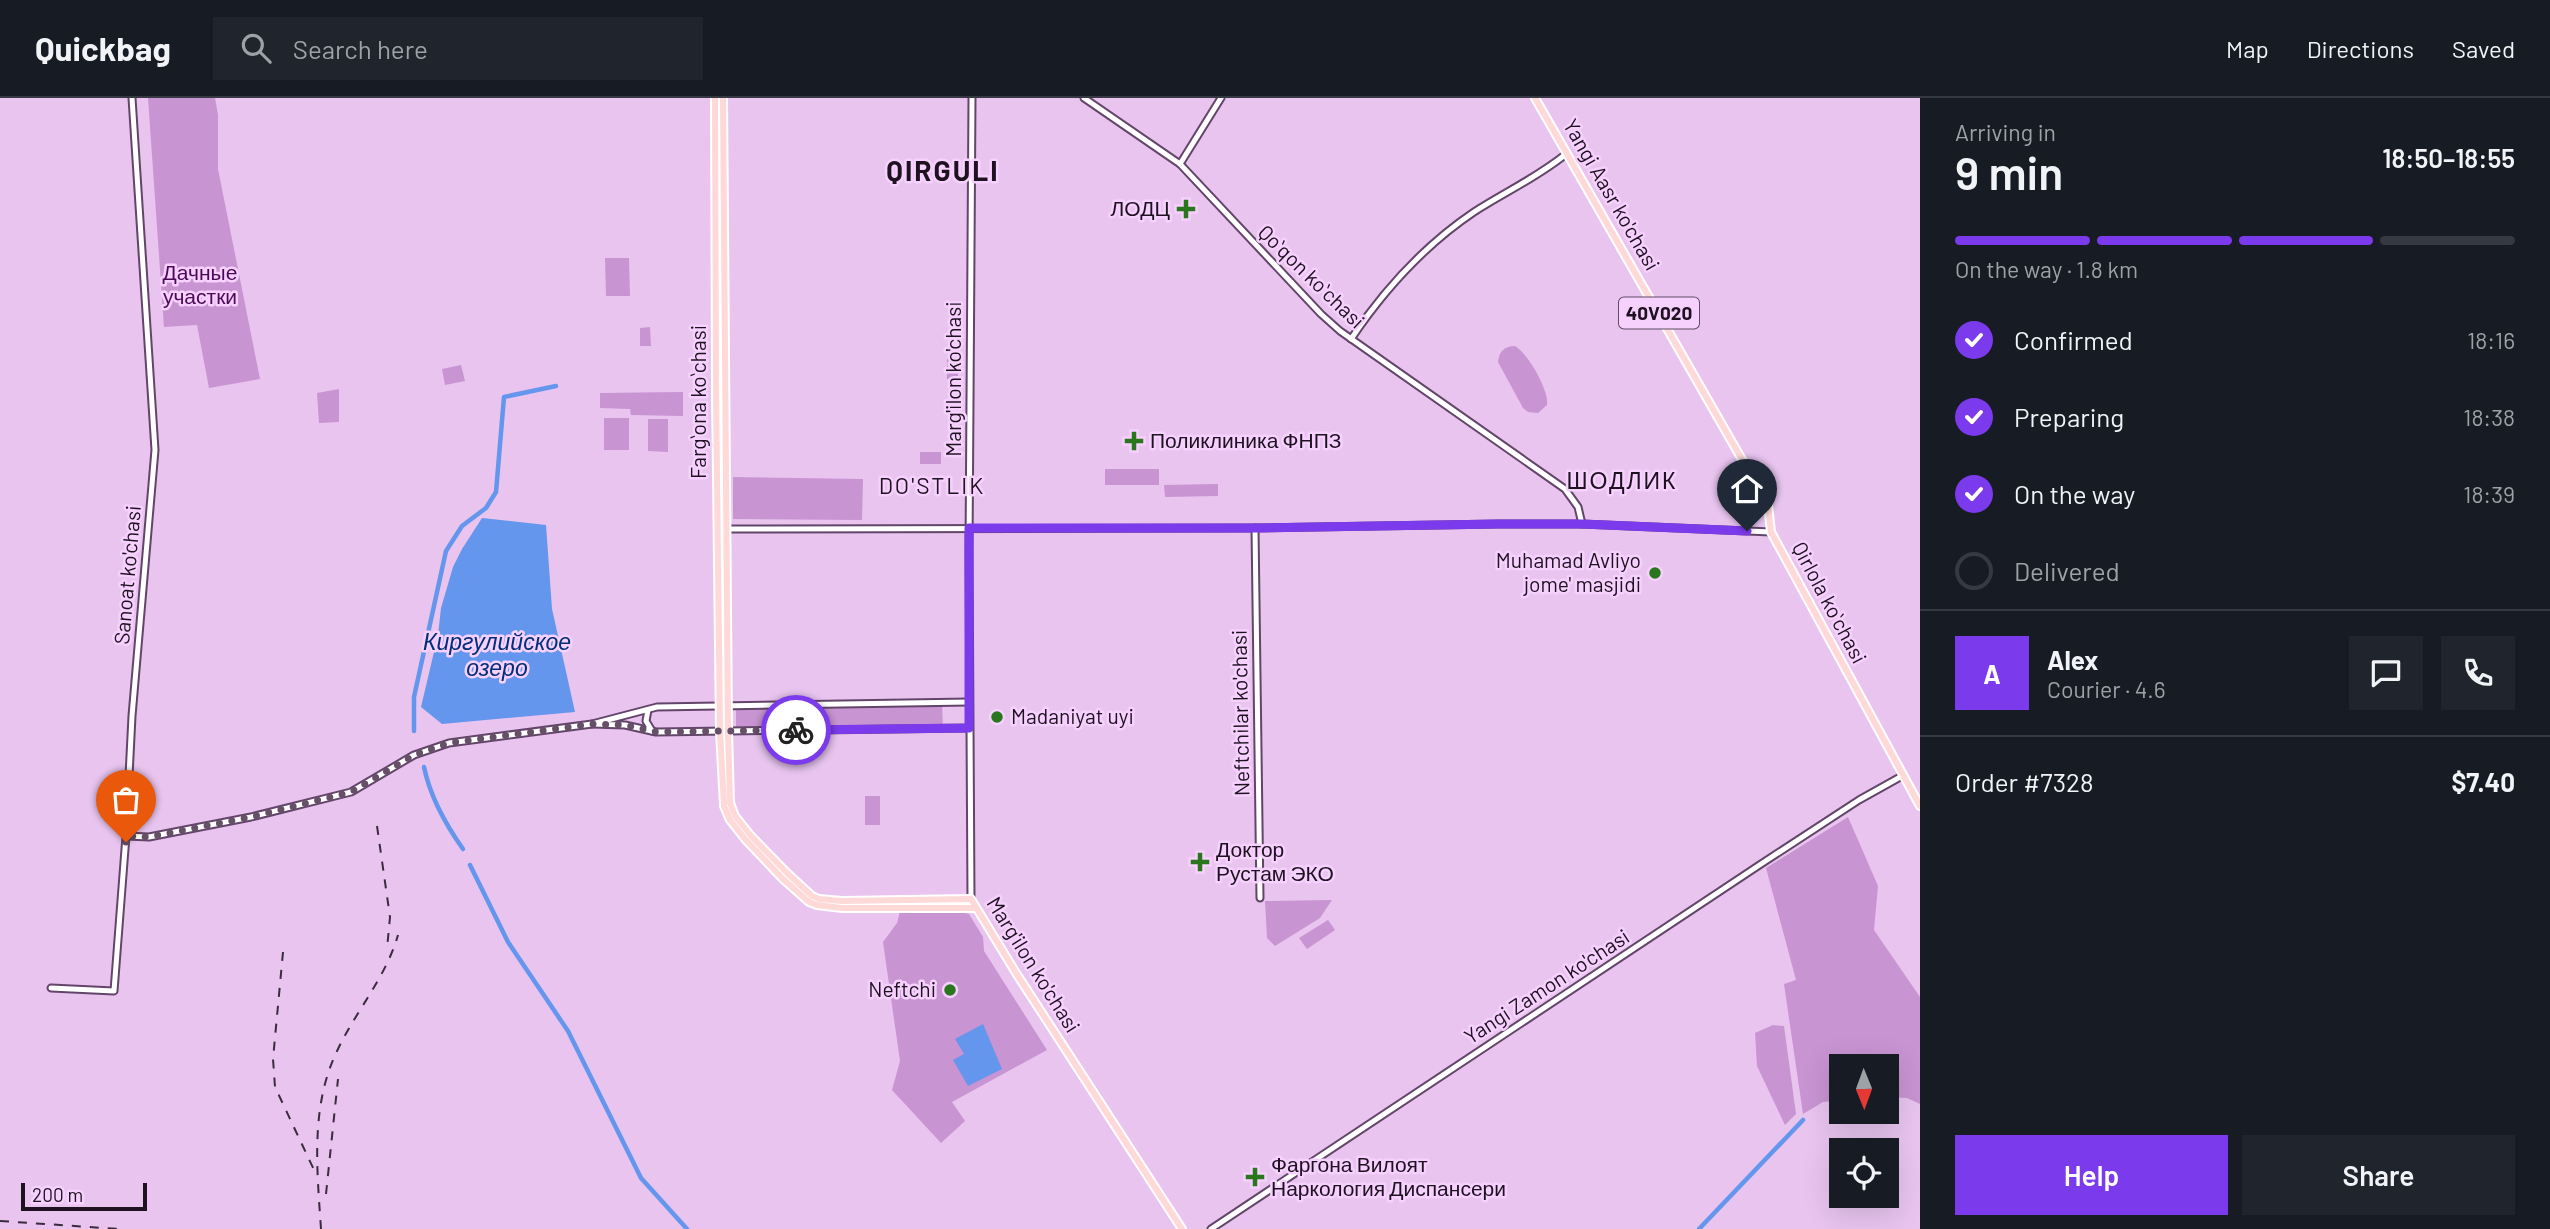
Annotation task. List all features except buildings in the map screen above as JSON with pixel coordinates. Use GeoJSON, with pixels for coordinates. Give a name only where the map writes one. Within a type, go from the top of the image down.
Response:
{"type":"FeatureCollection","features":[{"type":"Feature","properties":{"kind":"main road","name":"Fargʻona koʻchasi"},"geometry":{"type":"LineString","coordinates":[[715,98],[723,529]]}},
{"type":"Feature","properties":{"kind":"main road","name":"Fargʻona koʻchasi"},"geometry":{"type":"LineString","coordinates":[[723,98],[724,731]]}},
{"type":"Feature","properties":{"kind":"main road","name":"Yangi Aasr ko'chasi"},"geometry":{"type":"LineString","coordinates":[[1535,98],[1768,505],[1772,532]]}},
{"type":"Feature","properties":{"kind":"main road","name":"Qirlola koʻchasi"},"geometry":{"type":"LineString","coordinates":[[1772,532],[1902,776]]}},
{"type":"Feature","properties":{"kind":"main road"},"geometry":{"type":"LineString","coordinates":[[724,731],[732,810],[751,836],[812,896],[842,901],[971,899]]}},
{"type":"Feature","properties":{"kind":"main road"},"geometry":{"type":"LineString","coordinates":[[724,731],[722,790],[727,815],[745,839],[809,902],[828,908],[974,908]]}},
{"type":"Feature","properties":{"kind":"main road","name":"40V020"},"geometry":{"type":"LineString","coordinates":[[1902,776],[1920,806]]}},
{"type":"Feature","properties":{"kind":"main road","name":"Marg'ilon ko'chasi"},"geometry":{"type":"LineString","coordinates":[[971,899],[974,908],[1182,1229]]}},
{"type":"Feature","properties":{"kind":"street","name":"Sanoat ko'chasi"},"geometry":{"type":"LineString","coordinates":[[51,988],[114,991],[132,716],[155,450],[132,98]]}},
{"type":"Feature","properties":{"kind":"street","name":"Marg'ilon ko'chasi"},"geometry":{"type":"LineString","coordinates":[[971,899],[969,528],[972,98]]}},
{"type":"Feature","properties":{"kind":"street","name":"Qoʻqon koʻchasi"},"geometry":{"type":"LineString","coordinates":[[1084,98],[1180,164],[1321,314],[1351,339],[1565,489],[1578,507],[1582,524]]}},
{"type":"Feature","properties":{"kind":"street"},"geometry":{"type":"LineString","coordinates":[[1180,164],[1222,98]]}},
{"type":"Feature","properties":{"kind":"street"},"geometry":{"type":"LineString","coordinates":[[1351,339],[1365,317],[1436,239],[1479,209],[1547,169],[1566,154]]}},
{"type":"Feature","properties":{"kind":"street","name":"Qirlola koʻchasi"},"geometry":{"type":"LineString","coordinates":[[723,529],[1582,524],[1772,532]]}},
{"type":"Feature","properties":{"kind":"street","name":"Neftchilar ko'chasi"},"geometry":{"type":"LineString","coordinates":[[1255,528],[1261,898]]}},
{"type":"Feature","properties":{"kind":"street"},"geometry":{"type":"LineString","coordinates":[[126,836],[149,837],[251,817],[351,792],[414,755],[449,743],[592,724],[648,710],[724,705],[969,702]]}},
{"type":"Feature","properties":{"kind":"street"},"geometry":{"type":"LineString","coordinates":[[648,710],[646,722],[652,731]]}},
{"type":"Feature","properties":{"kind":"street"},"geometry":{"type":"LineString","coordinates":[[592,724],[625,725],[652,731],[969,728]]}},
{"type":"Feature","properties":{"kind":"street","name":"Yangi Zamon ko'chasi"},"geometry":{"type":"LineString","coordinates":[[1211,1229],[1761,864],[1859,800],[1902,776]]}},
{"type":"Feature","properties":{"kind":"green space","name":"Дачные участки"},"geometry":{"type":"Polygon","coordinates":[[[148,98],[215,98],[218,115],[218,169],[260,379],[209,388],[197,325],[164,327],[148,98]]]}},
{"type":"Feature","properties":{"kind":"green space"},"geometry":{"type":"Polygon","coordinates":[[[605,258],[629,258],[630,296],[606,296],[605,258]]]}},
{"type":"Feature","properties":{"kind":"green space"},"geometry":{"type":"Polygon","coordinates":[[[650,327],[651,346],[640,346],[640,328],[650,327]]]}},
{"type":"Feature","properties":{"kind":"green space"},"geometry":{"type":"Polygon","coordinates":[[[1515,346],[1531,364],[1545,391],[1547,405],[1538,413],[1528,412],[1523,408],[1498,362],[1503,350],[1515,346]]]}},
{"type":"Feature","properties":{"kind":"green space"},"geometry":{"type":"Polygon","coordinates":[[[947,359],[958,359],[958,379],[947,379],[947,359]]]}},
{"type":"Feature","properties":{"kind":"green space"},"geometry":{"type":"Polygon","coordinates":[[[461,365],[465,381],[445,385],[442,369],[461,365]]]}},
{"type":"Feature","properties":{"kind":"green space"},"geometry":{"type":"Polygon","coordinates":[[[339,389],[339,422],[319,423],[317,393],[339,389]]]}},
{"type":"Feature","properties":{"kind":"green space"},"geometry":{"type":"Polygon","coordinates":[[[683,392],[683,416],[631,415],[630,409],[600,408],[600,393],[683,392]]]}},
{"type":"Feature","properties":{"kind":"green space"},"geometry":{"type":"Polygon","coordinates":[[[604,418],[629,418],[629,450],[604,450],[604,418]]]}},
{"type":"Feature","properties":{"kind":"green space"},"geometry":{"type":"Polygon","coordinates":[[[648,419],[668,419],[668,452],[648,451],[648,419]]]}},
{"type":"Feature","properties":{"kind":"green space"},"geometry":{"type":"Polygon","coordinates":[[[920,452],[941,452],[941,464],[920,464],[920,452]]]}},
{"type":"Feature","properties":{"kind":"green space"},"geometry":{"type":"Polygon","coordinates":[[[1105,469],[1159,469],[1159,485],[1105,485],[1105,469]]]}},
{"type":"Feature","properties":{"kind":"green space"},"geometry":{"type":"Polygon","coordinates":[[[733,477],[863,479],[862,520],[733,519],[733,477]]]}},
{"type":"Feature","properties":{"kind":"green space"},"geometry":{"type":"Polygon","coordinates":[[[1218,484],[1218,496],[1165,497],[1164,485],[1218,484]]]}},
{"type":"Feature","properties":{"kind":"green space"},"geometry":{"type":"Polygon","coordinates":[[[942,702],[943,729],[736,731],[736,705],[942,702]]]}},
{"type":"Feature","properties":{"kind":"green space"},"geometry":{"type":"Polygon","coordinates":[[[865,796],[880,796],[880,825],[865,825],[865,796]]]}},
{"type":"Feature","properties":{"kind":"green space"},"geometry":{"type":"Polygon","coordinates":[[[1848,817],[1878,886],[1874,930],[1920,997],[1920,1104],[1899,1098],[1899,1054],[1829,1054],[1829,1101],[1803,1114],[1784,984],[1796,980],[1766,868],[1848,817]]]}},
{"type":"Feature","properties":{"kind":"green space"},"geometry":{"type":"Polygon","coordinates":[[[1332,900],[1320,918],[1275,946],[1267,938],[1265,901],[1332,900]]]}},
{"type":"Feature","properties":{"kind":"green space","name":"Neftchi"},"geometry":{"type":"Polygon","coordinates":[[[951,910],[969,914],[983,937],[984,951],[1047,1050],[952,1102],[965,1121],[941,1143],[892,1090],[900,1061],[883,942],[897,923],[900,911],[951,910]]]}},
{"type":"Feature","properties":{"kind":"green space"},"geometry":{"type":"Polygon","coordinates":[[[1328,920],[1335,930],[1307,949],[1299,938],[1328,920]]]}},
{"type":"Feature","properties":{"kind":"green space"},"geometry":{"type":"Polygon","coordinates":[[[1773,1025],[1784,1026],[1796,1114],[1785,1125],[1757,1066],[1755,1033],[1773,1025]]]}},
{"type":"Feature","properties":{"kind":"water","name":"Киргулийское озеро"},"geometry":{"type":"Polygon","coordinates":[[[482,518],[546,525],[552,609],[575,712],[442,724],[421,707],[438,635],[441,608],[453,567],[482,518]]]}},
{"type":"Feature","properties":{"kind":"water"},"geometry":{"type":"Polygon","coordinates":[[[983,1024],[1002,1069],[968,1086],[953,1060],[964,1054],[955,1039],[983,1024]]]}},
{"type":"Feature","properties":{"kind":"waterway"},"geometry":{"type":"LineString","coordinates":[[414,731],[414,697],[446,551],[462,526],[486,508],[496,492],[504,397],[556,386]]}},
{"type":"Feature","properties":{"kind":"waterway"},"geometry":{"type":"LineString","coordinates":[[424,767],[439,810],[463,849]]}},
{"type":"Feature","properties":{"kind":"waterway"},"geometry":{"type":"LineString","coordinates":[[470,865],[508,942],[568,1031],[641,1178],[687,1229]]}},
{"type":"Feature","properties":{"kind":"waterway"},"geometry":{"type":"LineString","coordinates":[[1699,1229],[1803,1120]]}},
{"type":"Feature","properties":{"kind":"railway"},"geometry":{"type":"LineString","coordinates":[[377,826],[390,917],[387,949]]}},
{"type":"Feature","properties":{"kind":"railway"},"geometry":{"type":"LineString","coordinates":[[321,1229],[317,1160],[323,1092],[338,1049],[386,965],[398,935]]}},
{"type":"Feature","properties":{"kind":"railway"},"geometry":{"type":"LineString","coordinates":[[283,952],[273,1059],[275,1087],[315,1172]]}},
{"type":"Feature","properties":{"kind":"railway"},"geometry":{"type":"LineString","coordinates":[[326,1194],[338,1079]]}},
{"type":"Feature","properties":{"kind":"railway"},"geometry":{"type":"LineString","coordinates":[[0,1221],[119,1229]]}},
{"type":"Feature","properties":{"kind":"way so far"},"geometry":{"type":"LineString","coordinates":[[126,842],[126,836],[149,837],[251,817],[351,792],[414,755],[449,743],[592,724],[625,725],[656,732],[796,730]]}},
{"type":"Feature","properties":{"kind":"place","name":"ЛОДЦ"},"geometry":{"type":"Point","coordinates":[1186,209]}},
{"type":"Feature","properties":{"kind":"place","name":"Поликлиника ФНПЗ"},"geometry":{"type":"Point","coordinates":[1134,441]}},
{"type":"Feature","properties":{"kind":"place","name":"Muhamad Avliyo jome' masjidi"},"geometry":{"type":"Point","coordinates":[1655,573]}},
{"type":"Feature","properties":{"kind":"place","name":"Madaniyat uyi"},"geometry":{"type":"Point","coordinates":[997,717]}},
{"type":"Feature","properties":{"kind":"place","name":"Доктор Рустам ЭКО"},"geometry":{"type":"Point","coordinates":[1200,862]}},
{"type":"Feature","properties":{"kind":"place","name":"Neftchi"},"geometry":{"type":"Point","coordinates":[950,990]}},
{"type":"Feature","properties":{"kind":"place","name":"Фаргона Вилоят Наркология Диспансери"},"geometry":{"type":"Point","coordinates":[1255,1177]}},
{"type":"Feature","properties":{"kind":"district","name":"QIRGULI"},"geometry":{"type":"Point","coordinates":[943,171]}},
{"type":"Feature","properties":{"kind":"district","name":"ШОДЛИК"},"geometry":{"type":"Point","coordinates":[1622,481]}},
{"type":"Feature","properties":{"kind":"district","name":"DO'STLIK"},"geometry":{"type":"Point","coordinates":[932,486]}},
{"type":"Feature","properties":{"kind":"route"},"geometry":{"type":"LineString","coordinates":[[796,730],[969,728],[969,528],[1582,524],[1747,531]]}}]}
